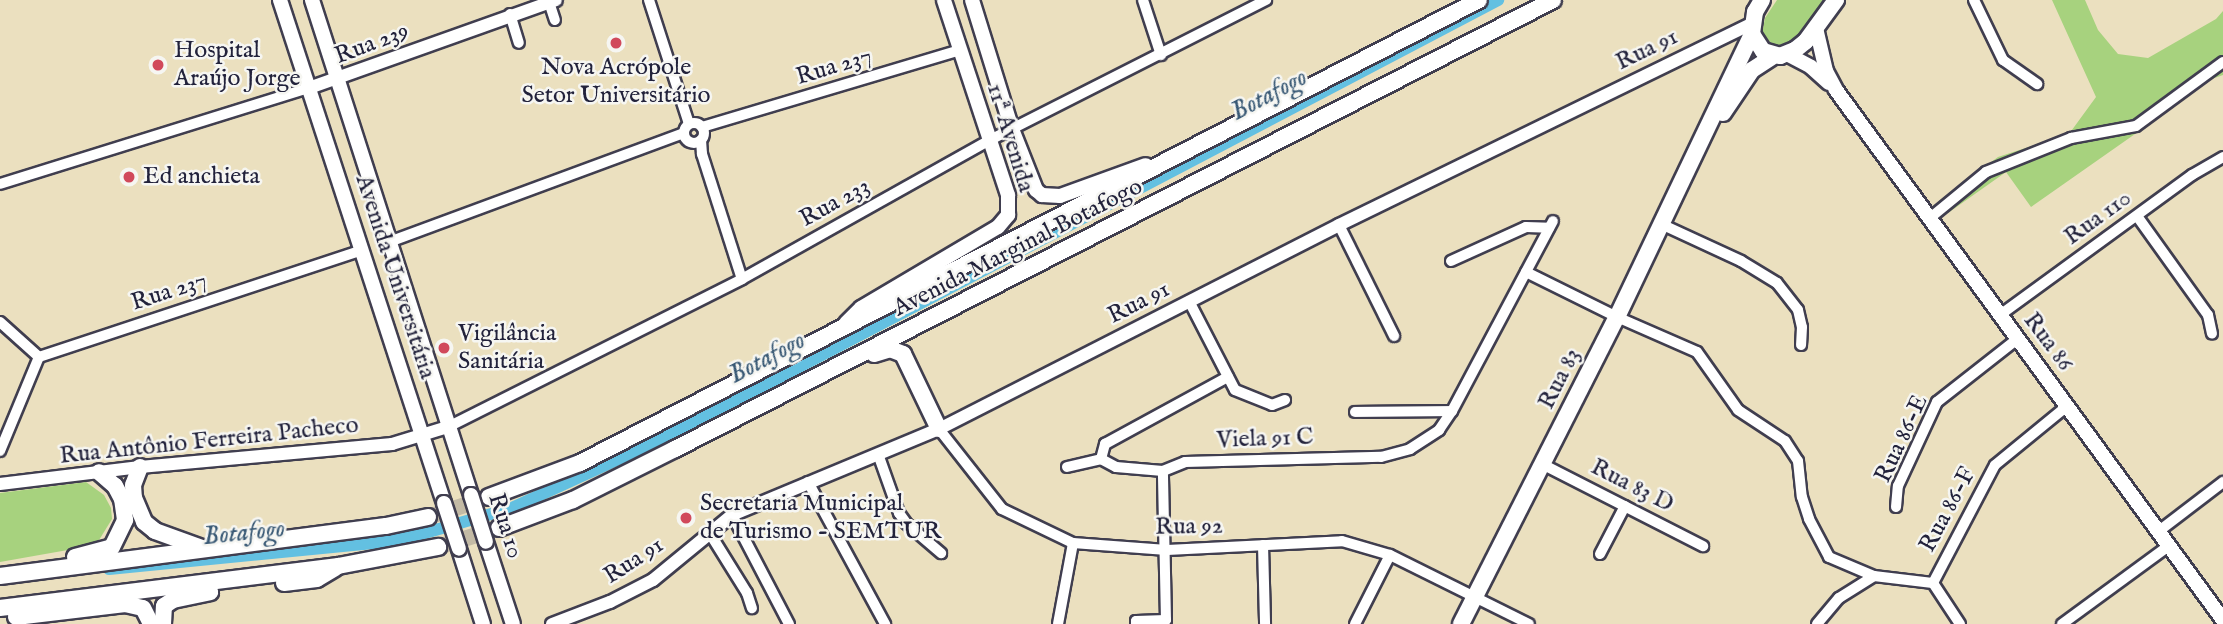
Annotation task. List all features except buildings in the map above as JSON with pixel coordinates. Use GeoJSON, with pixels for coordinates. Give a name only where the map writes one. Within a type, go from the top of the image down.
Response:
{"type":"FeatureCollection","features":[{"type":"Feature","properties":{"kind":"main road","name":"Avenida Universitária"},"geometry":{"type":"LineString","coordinates":[[280,0],[465,568]]}},
{"type":"Feature","properties":{"kind":"main road","name":"Avenida Universitária"},"geometry":{"type":"LineString","coordinates":[[312,0],[454,442]]}},
{"type":"Feature","properties":{"kind":"main road","name":"11ª Avenida"},"geometry":{"type":"LineString","coordinates":[[840,329],[861,309],[965,249],[998,227],[1008,215],[1008,195],[988,141],[944,0]]}},
{"type":"Feature","properties":{"kind":"main road","name":"11ª Avenida"},"geometry":{"type":"LineString","coordinates":[[972,0],[1012,129],[1035,190],[1050,197],[1177,154]]}},
{"type":"Feature","properties":{"kind":"main road","name":"Avenida Marginal Botafogo"},"geometry":{"type":"LineString","coordinates":[[489,497],[580,463],[1479,0]]}},
{"type":"Feature","properties":{"kind":"main road","name":"Avenida Marginal Botafogo"},"geometry":{"type":"LineString","coordinates":[[499,528],[573,500],[1553,0]]}},
{"type":"Feature","properties":{"kind":"main road","name":"Rua 83"},"geometry":{"type":"LineString","coordinates":[[1461,624],[1617,317],[1696,152],[1752,29],[1762,0]]}},
{"type":"Feature","properties":{"kind":"main road","name":"Rua 83"},"geometry":{"type":"LineString","coordinates":[[1696,152],[1752,70],[1781,55],[1816,28],[1836,0]]}},
{"type":"Feature","properties":{"kind":"main road","name":"Rua 86"},"geometry":{"type":"LineString","coordinates":[[1816,28],[1826,71],[1836,90],[2223,620]]}},
{"type":"Feature","properties":{"kind":"main road"},"geometry":{"type":"LineString","coordinates":[[1752,29],[1762,51],[1781,55]]}},
{"type":"Feature","properties":{"kind":"main road","name":"Rua 86"},"geometry":{"type":"LineString","coordinates":[[1781,55],[1811,67],[1836,90]]}},
{"type":"Feature","properties":{"kind":"main road"},"geometry":{"type":"LineString","coordinates":[[786,393],[807,388],[870,355],[896,350],[910,365],[939,429]]}},
{"type":"Feature","properties":{"kind":"main road","name":"Rua 10"},"geometry":{"type":"LineString","coordinates":[[454,442],[513,624]]}},
{"type":"Feature","properties":{"kind":"main road"},"geometry":{"type":"LineString","coordinates":[[140,467],[133,485],[134,498],[144,522],[155,531],[204,548]]}},
{"type":"Feature","properties":{"kind":"main road"},"geometry":{"type":"LineString","coordinates":[[47,570],[61,560],[112,547],[121,535],[125,520],[122,499],[115,486],[99,472]]}},
{"type":"Feature","properties":{"kind":"main road"},"geometry":{"type":"LineString","coordinates":[[0,576],[386,526],[428,517]]}},
{"type":"Feature","properties":{"kind":"main road"},"geometry":{"type":"LineString","coordinates":[[0,608],[338,566],[438,547]]}},
{"type":"Feature","properties":{"kind":"main road"},"geometry":{"type":"LineString","coordinates":[[163,624],[164,606],[173,600],[196,593],[317,579],[338,566]]}},
{"type":"Feature","properties":{"kind":"main road","name":"Rua 10"},"geometry":{"type":"LineString","coordinates":[[465,568],[483,624]]}},
{"type":"Feature","properties":{"kind":"main road"},"geometry":{"type":"LineString","coordinates":[[0,619],[125,604],[143,608],[151,624]]}},
{"type":"Feature","properties":{"kind":"street"},"geometry":{"type":"LineString","coordinates":[[649,0],[742,279]]}},
{"type":"Feature","properties":{"kind":"street"},"geometry":{"type":"LineString","coordinates":[[1143,0],[1161,55]]}},
{"type":"Feature","properties":{"kind":"street","name":"Rua 233"},"geometry":{"type":"LineString","coordinates":[[422,436],[448,426],[742,279],[988,141],[1266,0]]}},
{"type":"Feature","properties":{"kind":"street"},"geometry":{"type":"LineString","coordinates":[[1974,0],[2003,60],[2037,84]]}},
{"type":"Feature","properties":{"kind":"street","name":"Rua 239"},"geometry":{"type":"LineString","coordinates":[[0,184],[337,80],[547,2]]}},
{"type":"Feature","properties":{"kind":"street"},"geometry":{"type":"LineString","coordinates":[[547,2],[555,20]]}},
{"type":"Feature","properties":{"kind":"street"},"geometry":{"type":"LineString","coordinates":[[510,14],[519,43]]}},
{"type":"Feature","properties":{"kind":"street","name":"Rua 91"},"geometry":{"type":"LineString","coordinates":[[552,624],[610,602],[653,580],[732,515],[939,429],[1339,225],[1752,29]]}},
{"type":"Feature","properties":{"kind":"street","name":"Rua 237"},"geometry":{"type":"LineString","coordinates":[[388,242],[721,124],[960,50]]}},
{"type":"Feature","properties":{"kind":"street"},"geometry":{"type":"LineString","coordinates":[[1930,218],[1986,172],[2071,138],[2136,126],[2223,62]]}},
{"type":"Feature","properties":{"kind":"street","name":"Rua 110"},"geometry":{"type":"LineString","coordinates":[[2000,315],[2192,175],[2223,157]]}},
{"type":"Feature","properties":{"kind":"street"},"geometry":{"type":"LineString","coordinates":[[2137,216],[2208,315],[2212,334]]}},
{"type":"Feature","properties":{"kind":"street"},"geometry":{"type":"LineString","coordinates":[[1661,224],[1741,261],[1777,283],[1798,310],[1802,327],[1801,345]]}},
{"type":"Feature","properties":{"kind":"street"},"geometry":{"type":"LineString","coordinates":[[1339,225],[1394,337]]}},
{"type":"Feature","properties":{"kind":"street","name":"Viela 91 C"},"geometry":{"type":"LineString","coordinates":[[1067,467],[1101,460],[1116,467],[1163,471],[1185,462],[1381,457],[1410,449],[1439,430],[1452,411],[1551,225],[1525,227],[1451,261]]}},
{"type":"Feature","properties":{"kind":"street","name":"Rua 237"},"geometry":{"type":"LineString","coordinates":[[39,357],[362,250]]}},
{"type":"Feature","properties":{"kind":"street"},"geometry":{"type":"LineString","coordinates":[[1526,272],[1617,317],[1698,352],[1738,410],[1785,441],[1798,461],[1805,508],[1829,557],[1874,576],[1933,583],[1960,624]]}},
{"type":"Feature","properties":{"kind":"street"},"geometry":{"type":"LineString","coordinates":[[1189,301],[1235,390],[1272,405],[1284,400]]}},
{"type":"Feature","properties":{"kind":"street"},"geometry":{"type":"LineString","coordinates":[[0,322],[39,357],[0,451]]}},
{"type":"Feature","properties":{"kind":"street","name":"Rua 86-E"},"geometry":{"type":"LineString","coordinates":[[1896,507],[1898,486],[1937,402],[2016,340]]}},
{"type":"Feature","properties":{"kind":"street"},"geometry":{"type":"LineString","coordinates":[[1101,460],[1105,444],[1228,377]]}},
{"type":"Feature","properties":{"kind":"street","name":"Rua 86-F"},"geometry":{"type":"LineString","coordinates":[[1933,583],[1995,465],[2067,406]]}},
{"type":"Feature","properties":{"kind":"street"},"geometry":{"type":"LineString","coordinates":[[1355,412],[1452,411]]}},
{"type":"Feature","properties":{"kind":"street","name":"Rua 92"},"geometry":{"type":"LineString","coordinates":[[939,429],[1002,509],[1073,543],[1167,550],[1342,541],[1390,555],[1529,624]]}},
{"type":"Feature","properties":{"kind":"street","name":"Rua Antônio Ferreira Pacheco"},"geometry":{"type":"LineString","coordinates":[[0,484],[140,467],[391,444],[422,436]]}},
{"type":"Feature","properties":{"kind":"street"},"geometry":{"type":"LineString","coordinates":[[878,454],[900,513],[907,524],[941,553]]}},
{"type":"Feature","properties":{"kind":"street","name":"Rua 83 D"},"geometry":{"type":"LineString","coordinates":[[1542,464],[1703,546]]}},
{"type":"Feature","properties":{"kind":"street"},"geometry":{"type":"LineString","coordinates":[[1136,624],[1136,621],[1166,620],[1167,550],[1163,471]]}},
{"type":"Feature","properties":{"kind":"street"},"geometry":{"type":"LineString","coordinates":[[808,482],[885,624]]}},
{"type":"Feature","properties":{"kind":"street"},"geometry":{"type":"LineString","coordinates":[[2159,531],[2223,482]]}},
{"type":"Feature","properties":{"kind":"street"},"geometry":{"type":"LineString","coordinates":[[1600,554],[1625,506]]}},
{"type":"Feature","properties":{"kind":"street"},"geometry":{"type":"LineString","coordinates":[[732,515],[789,624]]}},
{"type":"Feature","properties":{"kind":"street"},"geometry":{"type":"LineString","coordinates":[[709,532],[752,606]]}},
{"type":"Feature","properties":{"kind":"street"},"geometry":{"type":"LineString","coordinates":[[1058,624],[1073,543]]}},
{"type":"Feature","properties":{"kind":"street"},"geometry":{"type":"LineString","coordinates":[[1264,545],[1265,624]]}},
{"type":"Feature","properties":{"kind":"street"},"geometry":{"type":"LineString","coordinates":[[2062,624],[2170,545]]}},
{"type":"Feature","properties":{"kind":"street"},"geometry":{"type":"LineString","coordinates":[[1355,624],[1390,555]]}},
{"type":"Feature","properties":{"kind":"street"},"geometry":{"type":"LineString","coordinates":[[1817,624],[1839,598],[1874,576]]}},
{"type":"Feature","properties":{"kind":"green space"},"geometry":{"type":"Polygon","coordinates":[[[1777,0],[1825,0],[1788,47],[1776,48],[1762,34],[1765,18],[1777,0]]]}},
{"type":"Feature","properties":{"kind":"green space"},"geometry":{"type":"Polygon","coordinates":[[[2052,0],[2085,0],[2098,30],[2118,54],[2148,58],[2216,19],[2223,11],[2223,75],[2203,82],[2145,127],[2031,207],[2006,172],[1948,213],[1939,201],[1998,157],[2069,134],[2096,97],[2052,0]]]}},
{"type":"Feature","properties":{"kind":"green space"},"geometry":{"type":"Polygon","coordinates":[[[86,482],[104,495],[111,508],[112,519],[96,545],[0,562],[0,493],[86,482]]]}},
{"type":"Feature","properties":{"kind":"waterway","name":"Botafogo"},"geometry":{"type":"LineString","coordinates":[[109,569],[384,542],[512,508],[658,441],[1498,0]]}},
{"type":"Feature","properties":{"kind":"tunnel"},"geometry":{"type":"LineString","coordinates":[[428,517],[487,498]]}},
{"type":"Feature","properties":{"kind":"tunnel"},"geometry":{"type":"LineString","coordinates":[[438,547],[496,529]]}},
{"type":"Feature","properties":{"kind":"place","name":"Nova Acrópole Setor Universitário"},"geometry":{"type":"Point","coordinates":[616,43]}},
{"type":"Feature","properties":{"kind":"place","name":"Hospital Araújo Jorge"},"geometry":{"type":"Point","coordinates":[158,65]}},
{"type":"Feature","properties":{"kind":"place","name":"Ed anchieta"},"geometry":{"type":"Point","coordinates":[129,177]}},
{"type":"Feature","properties":{"kind":"place","name":"Vigilância Sanitária"},"geometry":{"type":"Point","coordinates":[444,348]}},
{"type":"Feature","properties":{"kind":"place","name":"Secretaria Municipal de Turismo - SEMTUR"},"geometry":{"type":"Point","coordinates":[686,518]}}]}
